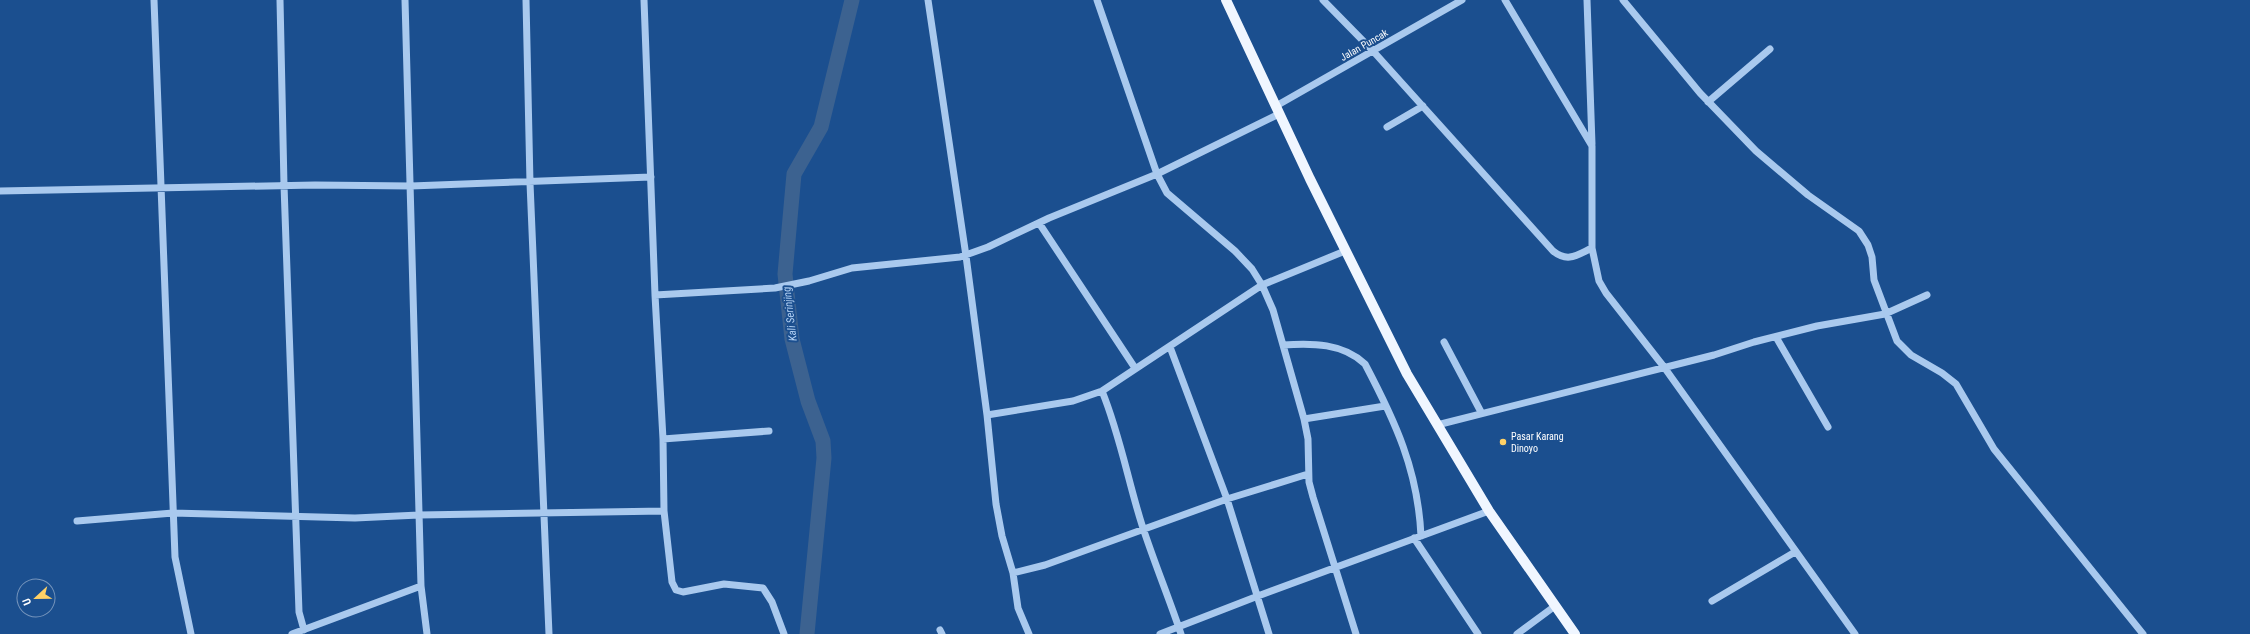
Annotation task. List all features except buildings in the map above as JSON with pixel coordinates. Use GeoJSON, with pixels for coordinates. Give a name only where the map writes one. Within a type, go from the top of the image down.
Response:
{"type":"FeatureCollection","features":[{"type":"Feature","properties":{"kind":"main road"},"geometry":{"type":"LineString","coordinates":[[1226,0],[1345,251],[1403,367],[1488,511],[1575,634]]}},
{"type":"Feature","properties":{"kind":"street"},"geometry":{"type":"LineString","coordinates":[[154,0],[175,557],[191,634]]}},
{"type":"Feature","properties":{"kind":"street"},"geometry":{"type":"LineString","coordinates":[[280,0],[284,185],[299,612],[304,630]]}},
{"type":"Feature","properties":{"kind":"street"},"geometry":{"type":"LineString","coordinates":[[405,0],[421,586],[427,634]]}},
{"type":"Feature","properties":{"kind":"street"},"geometry":{"type":"LineString","coordinates":[[526,0],[530,183],[545,512],[548,634]]}},
{"type":"Feature","properties":{"kind":"street"},"geometry":{"type":"LineString","coordinates":[[644,0],[655,295],[663,439],[664,511],[672,582],[676,590],[689,592],[724,584],[763,588],[772,602],[784,634]]}},
{"type":"Feature","properties":{"kind":"street"},"geometry":{"type":"LineString","coordinates":[[928,0],[959,257],[987,415],[996,504],[1002,536],[1013,573],[1018,608],[1029,634]]}},
{"type":"Feature","properties":{"kind":"street"},"geometry":{"type":"LineString","coordinates":[[1097,0],[1162,171],[1167,193],[1235,251],[1252,270],[1262,285],[1273,310],[1304,420],[1308,439],[1308,474],[1313,497],[1356,634]]}},
{"type":"Feature","properties":{"kind":"street"},"geometry":{"type":"LineString","coordinates":[[1323,0],[1373,51],[1553,251],[1560,256],[1568,258],[1592,248]]}},
{"type":"Feature","properties":{"kind":"street","name":"Jalan Puncak"},"geometry":{"type":"LineString","coordinates":[[655,295],[775,288],[809,281],[852,268],[959,257],[1162,171],[1278,110],[1373,51],[1462,0]]}},
{"type":"Feature","properties":{"kind":"street"},"geometry":{"type":"LineString","coordinates":[[1505,0],[1592,146]]}},
{"type":"Feature","properties":{"kind":"street"},"geometry":{"type":"LineString","coordinates":[[1587,0],[1592,146],[1592,248],[1599,281],[1606,293],[1663,366],[1855,634]]}},
{"type":"Feature","properties":{"kind":"street"},"geometry":{"type":"LineString","coordinates":[[1623,0],[1708,102],[1756,151],[1808,195],[1860,231],[1868,245],[1872,258],[1874,280],[1897,342],[1911,355],[1956,384],[1994,449],[2143,634]]}},
{"type":"Feature","properties":{"kind":"street"},"geometry":{"type":"LineString","coordinates":[[1708,102],[1770,49]]}},
{"type":"Feature","properties":{"kind":"street"},"geometry":{"type":"LineString","coordinates":[[1387,127],[1423,106]]}},
{"type":"Feature","properties":{"kind":"street"},"geometry":{"type":"LineString","coordinates":[[0,191],[160,189],[284,185],[411,186],[530,183],[651,177]]}},
{"type":"Feature","properties":{"kind":"street"},"geometry":{"type":"LineString","coordinates":[[1039,223],[1136,368]]}},
{"type":"Feature","properties":{"kind":"street"},"geometry":{"type":"LineString","coordinates":[[987,415],[1073,401],[1102,392],[1262,285],[1345,251]]}},
{"type":"Feature","properties":{"kind":"street"},"geometry":{"type":"LineString","coordinates":[[1437,425],[1481,412],[1663,366],[1714,355],[1824,325],[1886,314],[1928,295]]}},
{"type":"Feature","properties":{"kind":"street"},"geometry":{"type":"LineString","coordinates":[[1776,337],[1828,427]]}},
{"type":"Feature","properties":{"kind":"street"},"geometry":{"type":"LineString","coordinates":[[1444,342],[1481,412]]}},
{"type":"Feature","properties":{"kind":"street"},"geometry":{"type":"LineString","coordinates":[[1283,345],[1316,345],[1341,348],[1355,355],[1365,364],[1406,451],[1416,486],[1417,537],[1478,634]]}},
{"type":"Feature","properties":{"kind":"street"},"geometry":{"type":"LineString","coordinates":[[1170,347],[1227,499],[1269,634]]}},
{"type":"Feature","properties":{"kind":"street"},"geometry":{"type":"LineString","coordinates":[[1102,392],[1111,413],[1128,469],[1143,528],[1180,631]]}},
{"type":"Feature","properties":{"kind":"street"},"geometry":{"type":"LineString","coordinates":[[1304,420],[1385,406]]}},
{"type":"Feature","properties":{"kind":"street"},"geometry":{"type":"LineString","coordinates":[[663,439],[769,430]]}},
{"type":"Feature","properties":{"kind":"street"},"geometry":{"type":"LineString","coordinates":[[1013,573],[1045,564],[1227,499],[1308,474]]}},
{"type":"Feature","properties":{"kind":"street"},"geometry":{"type":"LineString","coordinates":[[77,521],[173,514],[355,518],[545,512],[664,511]]}},
{"type":"Feature","properties":{"kind":"street"},"geometry":{"type":"LineString","coordinates":[[1160,634],[1180,631],[1258,596],[1488,511]]}},
{"type":"Feature","properties":{"kind":"street"},"geometry":{"type":"LineString","coordinates":[[1712,601],[1795,552]]}},
{"type":"Feature","properties":{"kind":"street"},"geometry":{"type":"LineString","coordinates":[[292,634],[421,586]]}},
{"type":"Feature","properties":{"kind":"street"},"geometry":{"type":"LineString","coordinates":[[1517,634],[1555,606]]}},
{"type":"Feature","properties":{"kind":"waterway","name":"Kali Serinjing"},"geometry":{"type":"LineString","coordinates":[[807,634],[824,458],[823,441],[808,401],[792,339],[785,274],[794,174],[821,127],[852,0]]}},
{"type":"Feature","properties":{"kind":"place","name":"Pasar Karang Dinoyo"},"geometry":{"type":"Point","coordinates":[1503,442]}}]}
